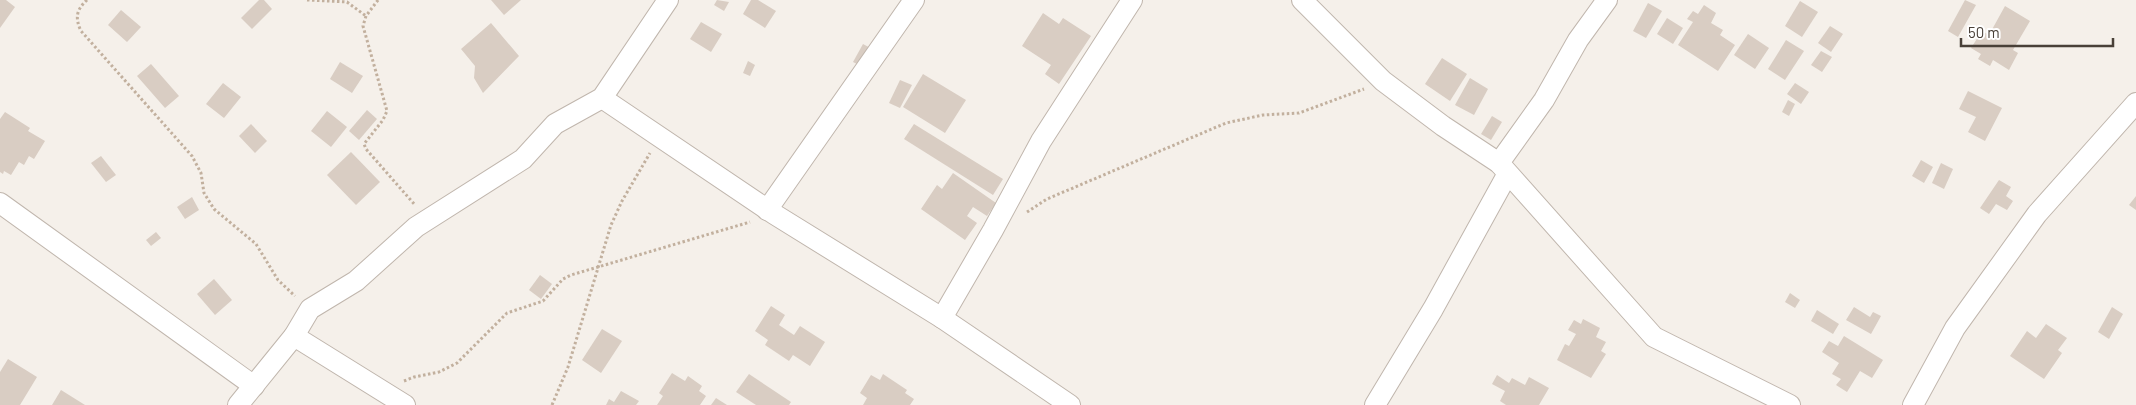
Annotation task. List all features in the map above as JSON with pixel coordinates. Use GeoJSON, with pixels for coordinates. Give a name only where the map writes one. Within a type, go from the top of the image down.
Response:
{"type":"FeatureCollection","features":[{"type":"Feature","properties":{"kind":"street"},"geometry":{"type":"LineString","coordinates":[[238,405],[294,336],[310,309],[356,281],[408,233],[523,158],[555,124],[602,98],[668,0]]}},
{"type":"Feature","properties":{"kind":"street"},"geometry":{"type":"LineString","coordinates":[[771,212],[914,0]]}},
{"type":"Feature","properties":{"kind":"street"},"geometry":{"type":"LineString","coordinates":[[942,318],[993,230],[1041,141],[1132,0]]}},
{"type":"Feature","properties":{"kind":"street"},"geometry":{"type":"LineString","coordinates":[[1302,0],[1383,81],[1503,169],[1654,337],[1790,405]]}},
{"type":"Feature","properties":{"kind":"street"},"geometry":{"type":"LineString","coordinates":[[1375,405],[1434,309],[1503,169],[1578,40],[1607,0]]}},
{"type":"Feature","properties":{"kind":"street"},"geometry":{"type":"LineString","coordinates":[[602,98],[771,212],[942,318],[1042,398],[1070,405]]}},
{"type":"Feature","properties":{"kind":"street"},"geometry":{"type":"LineString","coordinates":[[1913,405],[1955,328],[2037,214],[2136,103]]}},
{"type":"Feature","properties":{"kind":"street"},"geometry":{"type":"LineString","coordinates":[[0,203],[254,386]]}},
{"type":"Feature","properties":{"kind":"street"},"geometry":{"type":"LineString","coordinates":[[294,336],[397,400]]}},
{"type":"Feature","properties":{"kind":"path"},"geometry":{"type":"LineString","coordinates":[[87,0],[77,12],[76,20],[81,31],[192,156],[202,173],[204,193],[214,209],[256,244],[278,280],[310,309]]}},
{"type":"Feature","properties":{"kind":"path"},"geometry":{"type":"LineString","coordinates":[[306,0],[347,2],[366,16]]}},
{"type":"Feature","properties":{"kind":"path"},"geometry":{"type":"LineString","coordinates":[[378,0],[366,16],[363,26],[387,106],[383,120],[364,144],[366,149],[428,220]]}},
{"type":"Feature","properties":{"kind":"path"},"geometry":{"type":"LineString","coordinates":[[1022,214],[1047,199],[1226,123],[1263,115],[1299,113],[1383,81]]}},
{"type":"Feature","properties":{"kind":"path"},"geometry":{"type":"LineString","coordinates":[[552,405],[568,367],[611,225],[622,201],[659,138]]}},
{"type":"Feature","properties":{"kind":"path"},"geometry":{"type":"LineString","coordinates":[[397,400],[405,380],[448,369],[457,363],[507,313],[543,301],[563,278],[600,265],[702,238],[771,212]]}},
{"type":"Feature","properties":{"kind":"building"},"geometry":{"type":"Polygon","coordinates":[[[0,0],[6,0],[15,7],[0,28],[0,0]]]}},
{"type":"Feature","properties":{"kind":"building"},"geometry":{"type":"Polygon","coordinates":[[[259,0],[264,0],[272,9],[252,29],[241,18],[259,0]]]}},
{"type":"Feature","properties":{"kind":"building"},"geometry":{"type":"Polygon","coordinates":[[[491,0],[521,0],[504,15],[491,0]]]}},
{"type":"Feature","properties":{"kind":"building"},"geometry":{"type":"Polygon","coordinates":[[[717,0],[729,2],[724,11],[714,5],[717,0]]]}},
{"type":"Feature","properties":{"kind":"building"},"geometry":{"type":"Polygon","coordinates":[[[751,0],[758,0],[776,11],[765,28],[743,14],[751,0]]]}},
{"type":"Feature","properties":{"kind":"building"},"geometry":{"type":"Polygon","coordinates":[[[1965,0],[1976,5],[1958,37],[1948,31],[1965,0]]]}},
{"type":"Feature","properties":{"kind":"building"},"geometry":{"type":"Polygon","coordinates":[[[1800,1],[1818,12],[1802,37],[1785,26],[1800,1]]]}},
{"type":"Feature","properties":{"kind":"building"},"geometry":{"type":"Polygon","coordinates":[[[1648,3],[1662,11],[1646,38],[1633,31],[1648,3]]]}},
{"type":"Feature","properties":{"kind":"building"},"geometry":{"type":"Polygon","coordinates":[[[1704,5],[1716,13],[1711,23],[1723,30],[1720,35],[1735,45],[1718,71],[1678,45],[1693,22],[1687,19],[1693,11],[1698,14],[1704,5]]]}},
{"type":"Feature","properties":{"kind":"building"},"geometry":{"type":"Polygon","coordinates":[[[2005,6],[2030,21],[2013,50],[2018,53],[2009,70],[1993,60],[1990,66],[1978,59],[1981,54],[1971,48],[1982,31],[1989,35],[2005,6]]]}},
{"type":"Feature","properties":{"kind":"building"},"geometry":{"type":"Polygon","coordinates":[[[121,10],[141,27],[127,42],[108,25],[121,10]]]}},
{"type":"Feature","properties":{"kind":"building"},"geometry":{"type":"Polygon","coordinates":[[[1043,13],[1059,24],[1063,18],[1091,36],[1059,84],[1045,74],[1051,65],[1022,46],[1043,13]]]}},
{"type":"Feature","properties":{"kind":"building"},"geometry":{"type":"Polygon","coordinates":[[[1667,18],[1683,28],[1673,44],[1657,34],[1667,18]]]}},
{"type":"Feature","properties":{"kind":"building"},"geometry":{"type":"Polygon","coordinates":[[[701,22],[722,34],[711,52],[690,39],[701,22]]]}},
{"type":"Feature","properties":{"kind":"building"},"geometry":{"type":"Polygon","coordinates":[[[491,23],[519,56],[483,93],[474,78],[475,66],[461,49],[491,23]]]}},
{"type":"Feature","properties":{"kind":"building"},"geometry":{"type":"Polygon","coordinates":[[[1830,26],[1843,34],[1831,52],[1818,43],[1830,26]]]}},
{"type":"Feature","properties":{"kind":"building"},"geometry":{"type":"Polygon","coordinates":[[[1748,34],[1769,48],[1755,69],[1734,55],[1748,34]]]}},
{"type":"Feature","properties":{"kind":"building"},"geometry":{"type":"Polygon","coordinates":[[[1786,40],[1804,51],[1785,80],[1768,69],[1786,40]]]}},
{"type":"Feature","properties":{"kind":"building"},"geometry":{"type":"Polygon","coordinates":[[[863,44],[874,50],[865,68],[853,62],[863,44]]]}},
{"type":"Feature","properties":{"kind":"building"},"geometry":{"type":"Polygon","coordinates":[[[1821,51],[1832,57],[1822,72],[1811,65],[1821,51]]]}},
{"type":"Feature","properties":{"kind":"building"},"geometry":{"type":"Polygon","coordinates":[[[1442,58],[1467,74],[1450,101],[1425,84],[1442,58]]]}},
{"type":"Feature","properties":{"kind":"building"},"geometry":{"type":"Polygon","coordinates":[[[748,61],[755,65],[750,76],[743,73],[748,61]]]}},
{"type":"Feature","properties":{"kind":"building"},"geometry":{"type":"Polygon","coordinates":[[[340,62],[363,76],[352,93],[330,79],[340,62]]]}},
{"type":"Feature","properties":{"kind":"building"},"geometry":{"type":"Polygon","coordinates":[[[151,64],[179,96],[165,108],[137,76],[151,64]]]}},
{"type":"Feature","properties":{"kind":"building"},"geometry":{"type":"Polygon","coordinates":[[[923,74],[966,100],[945,133],[903,107],[923,74]]]}},
{"type":"Feature","properties":{"kind":"building"},"geometry":{"type":"Polygon","coordinates":[[[1470,78],[1488,89],[1474,115],[1455,105],[1470,78]]]}},
{"type":"Feature","properties":{"kind":"building"},"geometry":{"type":"Polygon","coordinates":[[[900,80],[912,85],[900,108],[889,103],[900,80]]]}},
{"type":"Feature","properties":{"kind":"building"},"geometry":{"type":"Polygon","coordinates":[[[223,83],[241,97],[224,118],[206,104],[223,83]]]}},
{"type":"Feature","properties":{"kind":"building"},"geometry":{"type":"Polygon","coordinates":[[[1795,83],[1809,92],[1801,104],[1787,94],[1795,83]]]}},
{"type":"Feature","properties":{"kind":"building"},"geometry":{"type":"Polygon","coordinates":[[[1968,91],[2002,108],[1985,141],[1968,132],[1976,117],[1959,109],[1968,91]]]}},
{"type":"Feature","properties":{"kind":"building"},"geometry":{"type":"Polygon","coordinates":[[[1788,100],[1795,104],[1789,116],[1782,112],[1788,100]]]}},
{"type":"Feature","properties":{"kind":"building"},"geometry":{"type":"Polygon","coordinates":[[[367,110],[377,119],[359,140],[349,131],[367,110]]]}},
{"type":"Feature","properties":{"kind":"building"},"geometry":{"type":"Polygon","coordinates":[[[327,111],[347,127],[331,147],[311,131],[327,111]]]}},
{"type":"Feature","properties":{"kind":"building"},"geometry":{"type":"Polygon","coordinates":[[[5,112],[30,128],[28,131],[45,141],[34,159],[29,156],[24,165],[19,162],[11,175],[4,171],[3,174],[0,172],[0,119],[5,112]]]}},
{"type":"Feature","properties":{"kind":"building"},"geometry":{"type":"Polygon","coordinates":[[[1492,116],[1502,122],[1491,140],[1481,134],[1492,116]]]}},
{"type":"Feature","properties":{"kind":"building"},"geometry":{"type":"Polygon","coordinates":[[[251,124],[267,141],[255,153],[239,136],[251,124]]]}},
{"type":"Feature","properties":{"kind":"building"},"geometry":{"type":"Polygon","coordinates":[[[914,124],[1003,179],[993,195],[904,139],[914,124]]]}},
{"type":"Feature","properties":{"kind":"building"},"geometry":{"type":"Polygon","coordinates":[[[351,152],[380,182],[356,205],[327,175],[351,152]]]}},
{"type":"Feature","properties":{"kind":"building"},"geometry":{"type":"Polygon","coordinates":[[[101,156],[116,175],[106,182],[91,163],[101,156]]]}},
{"type":"Feature","properties":{"kind":"building"},"geometry":{"type":"Polygon","coordinates":[[[1921,160],[1933,167],[1924,183],[1912,176],[1921,160]]]}},
{"type":"Feature","properties":{"kind":"building"},"geometry":{"type":"Polygon","coordinates":[[[1941,163],[1953,169],[1944,189],[1932,183],[1941,163]]]}},
{"type":"Feature","properties":{"kind":"building"},"geometry":{"type":"Polygon","coordinates":[[[953,173],[996,203],[987,216],[973,207],[967,216],[977,223],[965,240],[921,209],[937,185],[942,189],[953,173]]]}},
{"type":"Feature","properties":{"kind":"building"},"geometry":{"type":"Polygon","coordinates":[[[1999,180],[2011,187],[2006,196],[2013,201],[2007,210],[1996,204],[1989,214],[1980,208],[1999,180]]]}},
{"type":"Feature","properties":{"kind":"building"},"geometry":{"type":"Polygon","coordinates":[[[2136,196],[2136,210],[2129,205],[2136,196]]]}},
{"type":"Feature","properties":{"kind":"building"},"geometry":{"type":"Polygon","coordinates":[[[192,197],[199,210],[185,219],[177,207],[192,197]]]}},
{"type":"Feature","properties":{"kind":"building"},"geometry":{"type":"Polygon","coordinates":[[[156,232],[161,238],[151,246],[146,240],[156,232]]]}},
{"type":"Feature","properties":{"kind":"building"},"geometry":{"type":"Polygon","coordinates":[[[540,275],[552,284],[541,299],[529,290],[540,275]]]}},
{"type":"Feature","properties":{"kind":"building"},"geometry":{"type":"Polygon","coordinates":[[[214,279],[232,300],[215,315],[197,294],[214,279]]]}},
{"type":"Feature","properties":{"kind":"building"},"geometry":{"type":"Polygon","coordinates":[[[1790,293],[1800,300],[1795,308],[1785,302],[1790,293]]]}},
{"type":"Feature","properties":{"kind":"building"},"geometry":{"type":"Polygon","coordinates":[[[771,306],[785,315],[779,325],[794,335],[800,326],[825,342],[810,366],[793,355],[789,361],[765,345],[768,340],[755,331],[771,306]]]}},
{"type":"Feature","properties":{"kind":"building"},"geometry":{"type":"Polygon","coordinates":[[[1854,307],[1870,317],[1873,312],[1881,316],[1871,334],[1846,320],[1854,307]]]}},
{"type":"Feature","properties":{"kind":"building"},"geometry":{"type":"Polygon","coordinates":[[[2112,307],[2123,314],[2109,339],[2098,332],[2112,307]]]}},
{"type":"Feature","properties":{"kind":"building"},"geometry":{"type":"Polygon","coordinates":[[[1817,310],[1839,324],[1833,334],[1811,321],[1817,310]]]}},
{"type":"Feature","properties":{"kind":"building"},"geometry":{"type":"Polygon","coordinates":[[[1583,319],[1600,328],[1596,337],[1606,342],[1601,351],[1606,354],[1591,378],[1557,360],[1565,344],[1569,346],[1576,334],[1568,330],[1574,320],[1581,324],[1583,319]]]}},
{"type":"Feature","properties":{"kind":"building"},"geometry":{"type":"Polygon","coordinates":[[[2046,324],[2067,338],[2058,350],[2062,353],[2044,379],[2010,356],[2027,331],[2036,338],[2046,324]]]}},
{"type":"Feature","properties":{"kind":"building"},"geometry":{"type":"Polygon","coordinates":[[[602,329],[622,341],[601,373],[582,360],[602,329]]]}},
{"type":"Feature","properties":{"kind":"building"},"geometry":{"type":"Polygon","coordinates":[[[1844,336],[1883,360],[1872,378],[1860,371],[1847,392],[1836,385],[1841,379],[1832,374],[1839,363],[1822,352],[1829,341],[1838,346],[1844,336]]]}},
{"type":"Feature","properties":{"kind":"building"},"geometry":{"type":"Polygon","coordinates":[[[8,359],[37,377],[20,405],[0,405],[0,372],[8,359]]]}},
{"type":"Feature","properties":{"kind":"building"},"geometry":{"type":"Polygon","coordinates":[[[672,373],[685,381],[688,376],[702,386],[699,391],[706,396],[700,405],[657,405],[663,396],[659,393],[672,373]]]}},
{"type":"Feature","properties":{"kind":"building"},"geometry":{"type":"Polygon","coordinates":[[[749,374],[791,402],[789,405],[756,405],[736,392],[749,374]]]}},
{"type":"Feature","properties":{"kind":"building"},"geometry":{"type":"Polygon","coordinates":[[[883,374],[907,390],[905,393],[914,399],[910,405],[863,405],[867,398],[860,393],[871,375],[880,380],[883,374]]]}},
{"type":"Feature","properties":{"kind":"building"},"geometry":{"type":"Polygon","coordinates":[[[1497,375],[1509,383],[1512,378],[1525,385],[1529,377],[1549,388],[1539,405],[1506,405],[1500,401],[1505,391],[1492,384],[1497,375]]]}},
{"type":"Feature","properties":{"kind":"building"},"geometry":{"type":"Polygon","coordinates":[[[61,390],[85,405],[52,405],[61,390]]]}},
{"type":"Feature","properties":{"kind":"building"},"geometry":{"type":"Polygon","coordinates":[[[621,391],[639,401],[636,405],[606,405],[609,399],[614,402],[621,391]]]}},
{"type":"Feature","properties":{"kind":"building"},"geometry":{"type":"Polygon","coordinates":[[[716,398],[727,405],[711,405],[716,398]]]}}]}
